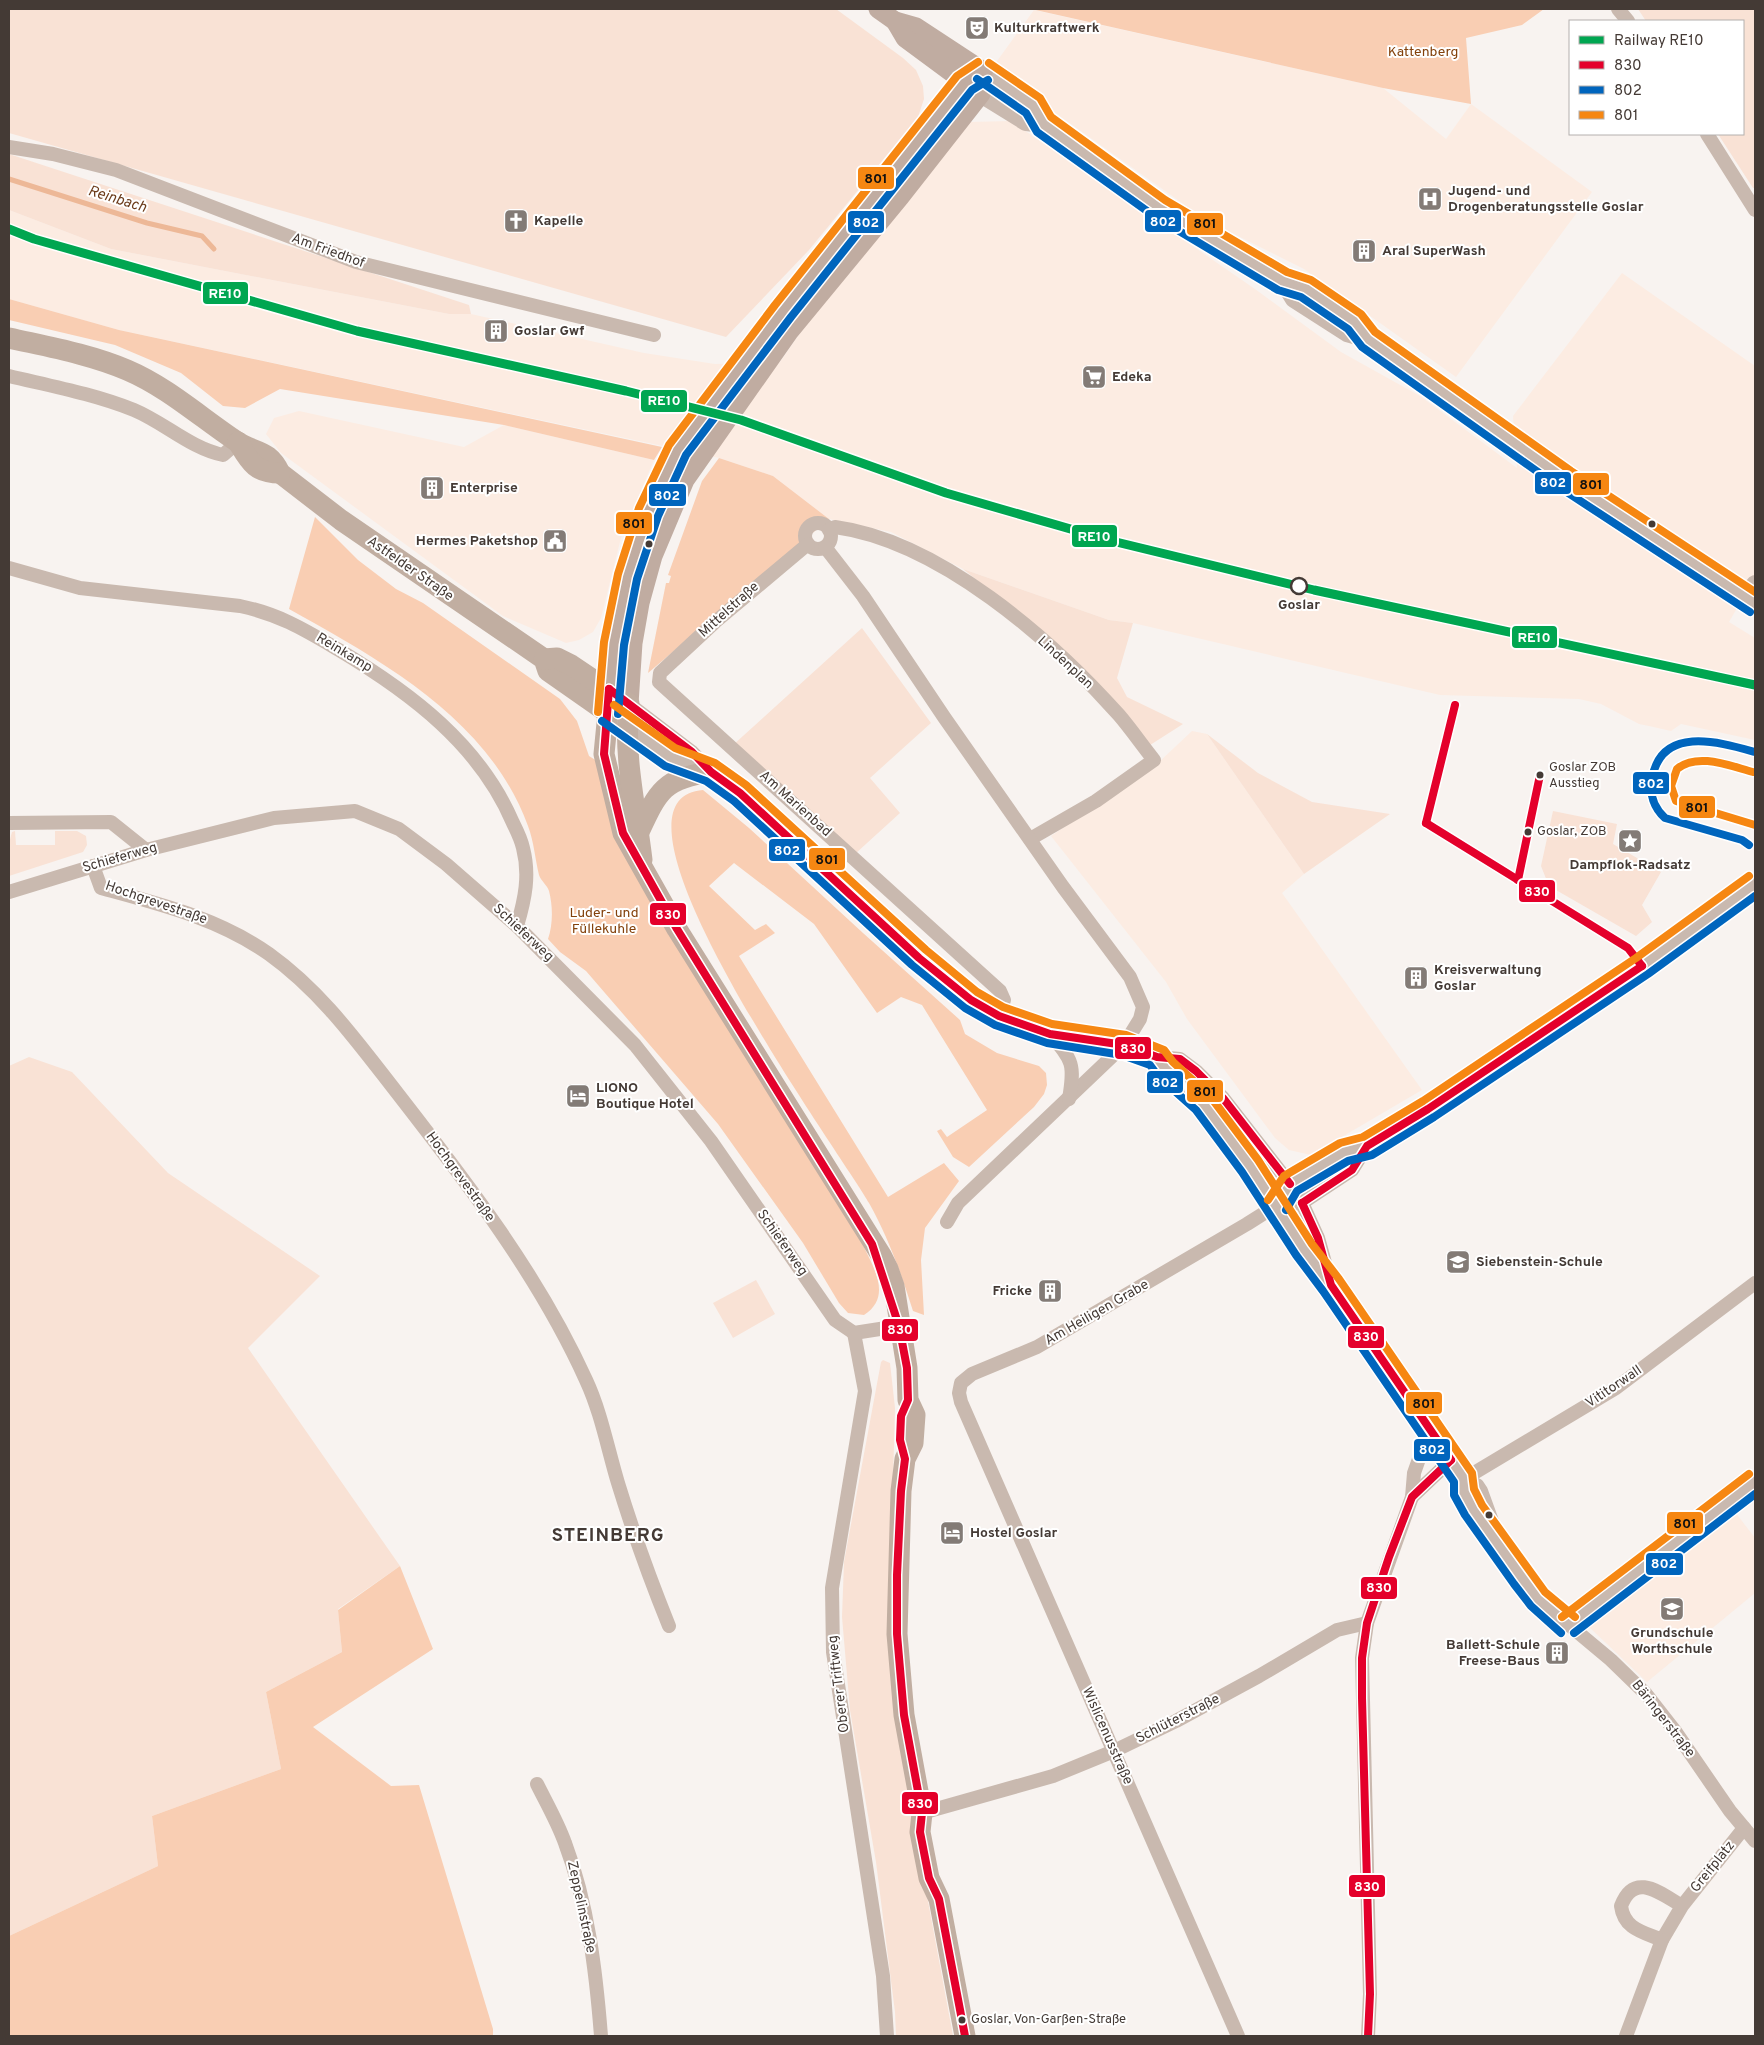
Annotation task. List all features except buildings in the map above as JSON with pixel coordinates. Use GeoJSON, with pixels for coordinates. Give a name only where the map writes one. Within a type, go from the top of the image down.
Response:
{"type":"FeatureCollection","features":[{"type":"Feature","properties":{"kind":"main road"},"geometry":{"type":"LineString","coordinates":[[878,9],[895,20],[916,27],[983,71]]}},
{"type":"Feature","properties":{"kind":"main road"},"geometry":{"type":"LineString","coordinates":[[895,20],[905,38],[981,94]]}},
{"type":"Feature","properties":{"kind":"main road"},"geometry":{"type":"LineString","coordinates":[[965,2036],[939,1899],[943,1877],[934,1830],[922,1812],[904,1715],[897,1634],[897,1575],[901,1492],[905,1459],[900,1440],[901,1416],[908,1400],[907,1368],[899,1326],[872,1244],[655,893],[623,833],[608,781],[604,754],[613,641],[633,550],[666,471],[678,450],[782,311],[848,232],[965,82],[983,71]]}},
{"type":"Feature","properties":{"kind":"main road"},"geometry":{"type":"LineString","coordinates":[[643,868],[629,771],[626,728],[634,643],[640,603],[653,556],[685,480],[789,332],[901,196],[981,94],[983,71]]}},
{"type":"Feature","properties":{"kind":"main road","name":"Astfelder Straße"},"geometry":{"type":"LineString","coordinates":[[9,338],[90,356],[128,370],[182,402],[238,442],[252,464],[265,473],[280,473],[421,576],[544,660],[548,671],[608,713]]}},
{"type":"Feature","properties":{"kind":"main road","name":"Astfelder Straße"},"geometry":{"type":"LineString","coordinates":[[544,660],[557,658],[609,689],[629,704]]}},
{"type":"Feature","properties":{"kind":"main road"},"geometry":{"type":"LineString","coordinates":[[639,832],[654,799],[666,786],[692,774],[711,772]]}},
{"type":"Feature","properties":{"kind":"street"},"geometry":{"type":"LineString","coordinates":[[1618,9],[1627,20]]}},
{"type":"Feature","properties":{"kind":"street"},"geometry":{"type":"LineString","coordinates":[[983,71],[1034,106],[1042,124]]}},
{"type":"Feature","properties":{"kind":"street"},"geometry":{"type":"LineString","coordinates":[[981,94],[1026,122],[1042,124],[1160,208],[1283,281],[1294,299],[1347,333],[1368,340],[1566,479],[1752,596]]}},
{"type":"Feature","properties":{"kind":"street"},"geometry":{"type":"LineString","coordinates":[[1708,135],[1755,210]]}},
{"type":"Feature","properties":{"kind":"street","name":"Am Friedhof"},"geometry":{"type":"LineString","coordinates":[[9,148],[53,154],[116,170],[356,262],[654,334]]}},
{"type":"Feature","properties":{"kind":"street"},"geometry":{"type":"LineString","coordinates":[[9,376],[93,396],[136,411],[209,452],[223,455],[238,442]]}},
{"type":"Feature","properties":{"kind":"street","name":"Lindenplan"},"geometry":{"type":"LineString","coordinates":[[808,544],[805,534],[811,526],[821,524],[829,530],[835,527],[883,537],[932,559],[990,598],[1066,660],[1120,716],[1154,760],[1096,801],[1030,839]]}},
{"type":"Feature","properties":{"kind":"street"},"geometry":{"type":"LineString","coordinates":[[808,544],[816,549],[825,547],[830,540],[829,530]]}},
{"type":"Feature","properties":{"kind":"street","name":"Mittelstraße"},"geometry":{"type":"LineString","coordinates":[[659,682],[660,673],[715,622],[808,544]]}},
{"type":"Feature","properties":{"kind":"street"},"geometry":{"type":"LineString","coordinates":[[825,547],[863,596],[944,717],[1130,977],[1143,1007],[1140,1019],[1124,1045],[958,1203],[946,1222]]}},
{"type":"Feature","properties":{"kind":"street","name":"Reinkamp"},"geometry":{"type":"LineString","coordinates":[[9,568],[80,588],[240,606],[265,611],[290,621],[384,677],[437,719],[474,757],[504,802],[523,846],[527,871],[526,894],[517,926]]}},
{"type":"Feature","properties":{"kind":"street","name":"Am Marienbad"},"geometry":{"type":"LineString","coordinates":[[659,682],[1000,991],[1004,1000],[999,1016]]}},
{"type":"Feature","properties":{"kind":"street","name":"Astfelder Straße"},"geometry":{"type":"LineString","coordinates":[[629,704],[692,752],[711,772],[765,816],[919,958],[971,1000],[999,1016],[1050,1034],[1124,1045],[1156,1057],[1180,1059],[1210,1084],[1274,1161],[1290,1184],[1302,1203],[1318,1238],[1331,1285]]}},
{"type":"Feature","properties":{"kind":"street","name":"Astfelder Straße"},"geometry":{"type":"LineString","coordinates":[[608,713],[626,728],[670,758],[711,772]]}},
{"type":"Feature","properties":{"kind":"street","name":"Schieferweg"},"geometry":{"type":"LineString","coordinates":[[9,892],[146,850],[274,818],[355,811],[399,829],[446,864],[517,926],[635,1046],[711,1141],[835,1320],[854,1333]]}},
{"type":"Feature","properties":{"kind":"street"},"geometry":{"type":"LineString","coordinates":[[9,823],[111,822],[146,850]]}},
{"type":"Feature","properties":{"kind":"street","name":"Hochgrevestraße"},"geometry":{"type":"LineString","coordinates":[[93,866],[101,888],[179,910],[226,928],[267,953],[299,977],[340,1018],[443,1152],[550,1305],[588,1383],[637,1545],[669,1626]]}},
{"type":"Feature","properties":{"kind":"street"},"geometry":{"type":"LineString","coordinates":[[1290,1184],[1344,1152],[1367,1146],[1428,1109],[1642,966],[1755,884]]}},
{"type":"Feature","properties":{"kind":"street"},"geometry":{"type":"LineString","coordinates":[[1050,1034],[1071,1062],[1073,1074],[1069,1099]]}},
{"type":"Feature","properties":{"kind":"street","name":"Astfelder Straße"},"geometry":{"type":"LineString","coordinates":[[1156,1057],[1165,1069],[1203,1103],[1277,1205],[1304,1250],[1331,1285],[1464,1478]]}},
{"type":"Feature","properties":{"kind":"street"},"geometry":{"type":"LineString","coordinates":[[1302,1203],[1352,1170],[1367,1146]]}},
{"type":"Feature","properties":{"kind":"street","name":"Am Heiligen Grabe"},"geometry":{"type":"LineString","coordinates":[[1277,1205],[1290,1184]]}},
{"type":"Feature","properties":{"kind":"street","name":"Am Heiligen Grabe"},"geometry":{"type":"LineString","coordinates":[[976,1436],[959,1393],[961,1383],[972,1374],[1037,1347],[1100,1312],[1277,1205],[1302,1203]]}},
{"type":"Feature","properties":{"kind":"street","name":"Vititorwall"},"geometry":{"type":"LineString","coordinates":[[1464,1478],[1616,1388],[1755,1283]]}},
{"type":"Feature","properties":{"kind":"street"},"geometry":{"type":"LineString","coordinates":[[854,1333],[899,1326]]}},
{"type":"Feature","properties":{"kind":"street","name":"Oberer Triftweg"},"geometry":{"type":"LineString","coordinates":[[854,1333],[865,1391],[832,1588],[832,1652],[883,1976],[887,2036]]}},
{"type":"Feature","properties":{"kind":"street"},"geometry":{"type":"LineString","coordinates":[[1368,2036],[1370,1994],[1362,1658],[1367,1623],[1412,1497],[1414,1473],[1430,1428]]}},
{"type":"Feature","properties":{"kind":"street","name":"Wislicenusstraße"},"geometry":{"type":"LineString","coordinates":[[976,1436],[1238,2036]]}},
{"type":"Feature","properties":{"kind":"street"},"geometry":{"type":"LineString","coordinates":[[1412,1497],[1451,1460]]}},
{"type":"Feature","properties":{"kind":"street","name":"Bäringerstraße"},"geometry":{"type":"LineString","coordinates":[[1464,1478],[1477,1485],[1481,1491],[1496,1527],[1498,1542],[1538,1599],[1611,1660],[1646,1694],[1755,1841]]}},
{"type":"Feature","properties":{"kind":"street"},"geometry":{"type":"LineString","coordinates":[[1568,1625],[1755,1482]]}},
{"type":"Feature","properties":{"kind":"street","name":"Schlüterstraße"},"geometry":{"type":"LineString","coordinates":[[922,1812],[1053,1776],[1114,1751],[1208,1704],[1337,1630],[1367,1623]]}},
{"type":"Feature","properties":{"kind":"street","name":"Zeppelinstraße"},"geometry":{"type":"LineString","coordinates":[[537,1784],[566,1844],[577,1880],[588,1926],[601,2036]]}},
{"type":"Feature","properties":{"kind":"street","name":"Greifplatz"},"geometry":{"type":"LineString","coordinates":[[1682,1906],[1645,1887],[1630,1890],[1624,1896],[1621,1906],[1625,1921],[1635,1929],[1662,1940],[1682,1906],[1744,1828]]}},
{"type":"Feature","properties":{"kind":"street"},"geometry":{"type":"LineString","coordinates":[[1626,2036],[1662,1940]]}},
{"type":"Feature","properties":{"kind":"shaded area"},"geometry":{"type":"Polygon","coordinates":[[[9,9],[836,9],[903,58],[916,70],[923,86],[924,99],[918,117],[809,250],[726,337],[9,133],[9,9]]]}},
{"type":"Feature","properties":{"kind":"shaded area"},"geometry":{"type":"Polygon","coordinates":[[[1638,9],[1755,9],[1755,188],[1753,188],[1719,135],[1744,135],[1744,20],[1645,20],[1638,9]]]}},
{"type":"Feature","properties":{"kind":"shaded area"},"geometry":{"type":"Polygon","coordinates":[[[1034,10],[1383,88],[1446,139],[1471,104],[1592,192],[1456,377],[1304,269],[1206,220],[992,68],[1034,10]]]}},
{"type":"Feature","properties":{"kind":"shaded area"},"geometry":{"type":"Polygon","coordinates":[[[1011,121],[1255,289],[1341,352],[1420,396],[1517,468],[1513,416],[1622,273],[1755,366],[1755,577],[1729,622],[1755,638],[1755,740],[1681,724],[1671,731],[1639,724],[1601,704],[1579,699],[1440,695],[1133,623],[1109,620],[963,569],[891,532],[829,519],[773,476],[719,458],[119,330],[9,299],[9,210],[111,249],[449,314],[471,314],[644,353],[715,364],[780,362],[818,307],[969,122],[1011,121]]]}},
{"type":"Feature","properties":{"kind":"shaded area"},"geometry":{"type":"Polygon","coordinates":[[[9,154],[469,305],[471,314],[449,314],[111,249],[9,210],[9,154]]]}},
{"type":"Feature","properties":{"kind":"shaded area"},"geometry":{"type":"Polygon","coordinates":[[[299,411],[464,447],[504,425],[654,460],[621,538],[601,618],[593,632],[579,640],[566,643],[503,616],[281,453],[266,434],[274,418],[299,411]]]}},
{"type":"Feature","properties":{"kind":"shaded area"},"geometry":{"type":"Polygon","coordinates":[[[680,461],[684,463],[663,505],[645,554],[629,631],[623,631],[640,553],[680,461]]]}},
{"type":"Feature","properties":{"kind":"shaded area"},"geometry":{"type":"Polygon","coordinates":[[[963,569],[1109,620],[1133,623],[1117,678],[1127,697],[1183,724],[1147,747],[1029,622],[963,569]]]}},
{"type":"Feature","properties":{"kind":"shaded area"},"geometry":{"type":"Polygon","coordinates":[[[862,628],[931,723],[870,778],[900,813],[855,854],[733,745],[862,628]]]}},
{"type":"Feature","properties":{"kind":"shaded area"},"geometry":{"type":"Polygon","coordinates":[[[1192,731],[1207,734],[1304,874],[1282,893],[1422,1090],[1311,1155],[1289,1150],[1275,1138],[1187,1019],[1166,982],[1051,836],[1159,762],[1192,731]]]}},
{"type":"Feature","properties":{"kind":"shaded area"},"geometry":{"type":"Polygon","coordinates":[[[1207,734],[1258,773],[1312,802],[1390,814],[1304,874],[1207,734]]]}},
{"type":"Feature","properties":{"kind":"shaded area"},"geometry":{"type":"Polygon","coordinates":[[[1553,811],[1617,824],[1613,844],[1661,872],[1642,905],[1652,922],[1636,936],[1549,886],[1541,866],[1553,811]]]}},
{"type":"Feature","properties":{"kind":"shaded area"},"geometry":{"type":"Polygon","coordinates":[[[15,831],[16,845],[55,845],[55,831],[77,831],[86,836],[87,845],[83,852],[9,876],[9,843],[12,832],[15,831]]]}},
{"type":"Feature","properties":{"kind":"shaded area"},"geometry":{"type":"Polygon","coordinates":[[[29,1057],[72,1072],[168,1173],[320,1276],[248,1348],[400,1566],[338,1609],[342,1652],[266,1692],[281,1769],[152,1816],[158,1866],[9,1936],[9,1066],[29,1057]]]}},
{"type":"Feature","properties":{"kind":"shaded area"},"geometry":{"type":"Polygon","coordinates":[[[756,1280],[775,1314],[733,1338],[713,1303],[756,1280]]]}},
{"type":"Feature","properties":{"kind":"shaded area"},"geometry":{"type":"Polygon","coordinates":[[[883,1360],[890,1363],[895,1408],[891,1554],[912,1815],[953,2036],[896,2036],[895,2012],[876,1862],[850,1710],[842,1617],[844,1562],[881,1362],[883,1360]]]}},
{"type":"Feature","properties":{"kind":"shaded area","name":"Grundschule Worthschule"},"geometry":{"type":"Polygon","coordinates":[[[1735,1512],[1755,1538],[1755,1593],[1647,1682],[1586,1624],[1735,1512]]]}},
{"type":"Feature","properties":{"kind":"green space","name":"Kattenberg"},"geometry":{"type":"Polygon","coordinates":[[[1031,9],[1544,9],[1522,25],[1466,38],[1471,104],[1383,88],[1031,9]]]}},
{"type":"Feature","properties":{"kind":"green space"},"geometry":{"type":"Polygon","coordinates":[[[9,299],[119,330],[662,447],[654,460],[504,425],[280,389],[245,408],[223,406],[181,373],[115,345],[9,320],[9,299]]]}},
{"type":"Feature","properties":{"kind":"green space"},"geometry":{"type":"Polygon","coordinates":[[[719,458],[773,476],[829,519],[648,673],[666,583],[669,583],[671,576],[668,575],[702,481],[719,458]]]}},
{"type":"Feature","properties":{"kind":"green space","name":"Luder- und Füllekuhle"},"geometry":{"type":"Polygon","coordinates":[[[315,517],[358,560],[396,589],[423,603],[560,699],[577,721],[589,756],[597,761],[615,829],[862,1243],[875,1271],[879,1290],[873,1307],[864,1315],[848,1313],[839,1303],[803,1243],[718,1124],[586,971],[560,952],[548,939],[552,922],[550,897],[548,889],[539,875],[530,832],[510,788],[487,754],[460,724],[429,697],[395,672],[289,609],[315,517]]]}},
{"type":"Feature","properties":{"kind":"green space"},"geometry":{"type":"Polygon","coordinates":[[[703,790],[749,828],[960,1020],[965,1034],[997,1053],[1039,1066],[1046,1073],[1047,1085],[1044,1094],[1034,1107],[969,1167],[953,1157],[937,1131],[941,1129],[947,1137],[987,1110],[922,1005],[901,997],[877,1013],[814,924],[734,863],[709,886],[755,930],[766,924],[775,933],[739,956],[888,1197],[944,1163],[959,1181],[925,1228],[921,1260],[924,1315],[913,1311],[894,1256],[869,1203],[774,1056],[732,984],[696,914],[675,852],[674,809],[703,790]]]}},
{"type":"Feature","properties":{"kind":"green space"},"geometry":{"type":"Polygon","coordinates":[[[400,1566],[433,1649],[313,1727],[391,1786],[419,1785],[493,2029],[493,2036],[9,2036],[9,1936],[158,1866],[152,1816],[281,1769],[266,1692],[342,1652],[338,1610],[400,1566]]]}},
{"type":"Feature","properties":{"kind":"waterway","name":"Reinbach"},"geometry":{"type":"LineString","coordinates":[[9,179],[147,223],[202,236],[214,249]]}},
{"type":"Feature","properties":{"kind":"rail line","name":"RE10"},"geometry":{"type":"LineString","coordinates":[[9,229],[34,239],[357,331],[626,391],[741,420],[946,493],[1112,541],[1314,590],[1755,685]]}},
{"type":"Feature","properties":{"kind":"transit line","name":"801"},"geometry":{"type":"LineString","coordinates":[[598,712],[604,642],[618,574],[639,508],[669,445],[775,305],[957,76],[978,62]]}},
{"type":"Feature","properties":{"kind":"transit line","name":"801"},"geometry":{"type":"LineString","coordinates":[[989,63],[1040,98],[1051,117],[1165,200],[1287,272],[1311,280],[1361,314],[1375,332],[1571,471],[1755,592]]}},
{"type":"Feature","properties":{"kind":"transit line","name":"802"},"geometry":{"type":"LineString","coordinates":[[977,79],[1026,113],[1037,132],[1154,216],[1278,290],[1301,297],[1348,329],[1362,347],[1559,487],[1750,612]]}},
{"type":"Feature","properties":{"kind":"transit line","name":"802"},"geometry":{"type":"LineString","coordinates":[[618,714],[624,645],[637,579],[658,516],[686,455],[791,317],[972,90],[988,80]]}},
{"type":"Feature","properties":{"kind":"transit line","name":"830"},"geometry":{"type":"LineString","coordinates":[[609,689],[604,754],[623,833],[677,929],[872,1244],[899,1326],[907,1368],[908,1400],[901,1416],[900,1440],[905,1459],[901,1491],[897,1575],[897,1634],[904,1715],[922,1813],[920,1832],[929,1878],[939,1899],[965,2036]]}},
{"type":"Feature","properties":{"kind":"transit line","name":"830"},"geometry":{"type":"LineString","coordinates":[[609,689],[692,752],[711,772],[740,793],[919,958],[971,1000],[999,1016],[1050,1034],[1124,1045],[1157,1057],[1180,1059],[1196,1071],[1223,1098],[1290,1184]]}},
{"type":"Feature","properties":{"kind":"transit line","name":"801"},"geometry":{"type":"LineString","coordinates":[[614,705],[675,748],[715,763],[746,785],[926,950],[977,992],[1003,1007],[1052,1024],[1126,1035],[1164,1050],[1173,1062],[1210,1096],[1258,1160],[1312,1244],[1339,1279],[1472,1473],[1474,1489],[1482,1505],[1545,1592],[1575,1617]]}},
{"type":"Feature","properties":{"kind":"transit line","name":"830"},"geometry":{"type":"LineString","coordinates":[[1426,823],[1455,705]]}},
{"type":"Feature","properties":{"kind":"transit line","name":"802"},"geometry":{"type":"LineString","coordinates":[[602,721],[665,766],[706,781],[734,801],[912,965],[965,1008],[995,1025],[1047,1043],[1122,1055],[1150,1065],[1158,1076],[1196,1110],[1242,1172],[1296,1255],[1323,1291],[1454,1482],[1454,1495],[1465,1515],[1531,1606],[1561,1633]]}},
{"type":"Feature","properties":{"kind":"transit line","name":"802"},"geometry":{"type":"LineString","coordinates":[[1749,845],[1742,840],[1665,818],[1653,800],[1651,785],[1658,762],[1667,751],[1679,744],[1709,742],[1755,752]]}},
{"type":"Feature","properties":{"kind":"transit line","name":"801"},"geometry":{"type":"LineString","coordinates":[[1753,772],[1714,762],[1694,761],[1677,769],[1671,786],[1676,801],[1755,825]]}},
{"type":"Feature","properties":{"kind":"transit line","name":"830"},"geometry":{"type":"LineString","coordinates":[[1518,880],[1540,775]]}},
{"type":"Feature","properties":{"kind":"transit line","name":"830"},"geometry":{"type":"LineString","coordinates":[[1426,823],[1628,948],[1642,966]]}},
{"type":"Feature","properties":{"kind":"transit line","name":"801"},"geometry":{"type":"LineString","coordinates":[[1268,1200],[1284,1176],[1340,1143],[1363,1137],[1423,1101],[1636,958],[1749,876]]}},
{"type":"Feature","properties":{"kind":"transit line","name":"802"},"geometry":{"type":"LineString","coordinates":[[1286,1210],[1297,1191],[1348,1161],[1372,1155],[1434,1117],[1648,974],[1755,896]]}},
{"type":"Feature","properties":{"kind":"transit line","name":"830"},"geometry":{"type":"LineString","coordinates":[[1302,1203],[1352,1170],[1367,1146],[1428,1109],[1642,966]]}},
{"type":"Feature","properties":{"kind":"transit line","name":"830"},"geometry":{"type":"LineString","coordinates":[[1302,1203],[1318,1238],[1331,1285],[1451,1460]]}},
{"type":"Feature","properties":{"kind":"transit line","name":"830"},"geometry":{"type":"LineString","coordinates":[[1368,2036],[1370,1994],[1362,1698],[1362,1658],[1367,1623],[1412,1497],[1451,1460]]}},
{"type":"Feature","properties":{"kind":"transit line","name":"801"},"geometry":{"type":"LineString","coordinates":[[1562,1617],[1749,1474]]}},
{"type":"Feature","properties":{"kind":"transit line","name":"802"},"geometry":{"type":"LineString","coordinates":[[1574,1633],[1755,1494]]}},
{"type":"Feature","properties":{"kind":"place","name":"Kulturkraftwerk"},"geometry":{"type":"Point","coordinates":[977,28]}},
{"type":"Feature","properties":{"kind":"place","name":"Jugend- und Drogenberatungsstelle Goslar"},"geometry":{"type":"Point","coordinates":[1430,199]}},
{"type":"Feature","properties":{"kind":"place","name":"Kapelle"},"geometry":{"type":"Point","coordinates":[516,221]}},
{"type":"Feature","properties":{"kind":"place","name":"Aral SuperWash"},"geometry":{"type":"Point","coordinates":[1364,251]}},
{"type":"Feature","properties":{"kind":"place","name":"Goslar Gwf"},"geometry":{"type":"Point","coordinates":[496,331]}},
{"type":"Feature","properties":{"kind":"place","name":"Edeka"},"geometry":{"type":"Point","coordinates":[1094,377]}},
{"type":"Feature","properties":{"kind":"place","name":"Enterprise"},"geometry":{"type":"Point","coordinates":[432,488]}},
{"type":"Feature","properties":{"kind":"place","name":"Hermes Paketshop"},"geometry":{"type":"Point","coordinates":[555,541]}},
{"type":"Feature","properties":{"kind":"place","name":"Goslar"},"geometry":{"type":"Point","coordinates":[1299,586]}},
{"type":"Feature","properties":{"kind":"place","name":"Goslar ZOB Ausstieg"},"geometry":{"type":"Point","coordinates":[1540,775]}},
{"type":"Feature","properties":{"kind":"place","name":"Goslar, ZOB"},"geometry":{"type":"Point","coordinates":[1528,832]}},
{"type":"Feature","properties":{"kind":"place","name":"Dampflok-Radsatz"},"geometry":{"type":"Point","coordinates":[1630,841]}},
{"type":"Feature","properties":{"kind":"place","name":"Kreisverwaltung Goslar"},"geometry":{"type":"Point","coordinates":[1416,978]}},
{"type":"Feature","properties":{"kind":"place","name":"LIONO Boutique Hotel"},"geometry":{"type":"Point","coordinates":[578,1096]}},
{"type":"Feature","properties":{"kind":"place","name":"Siebenstein-Schule"},"geometry":{"type":"Point","coordinates":[1458,1262]}},
{"type":"Feature","properties":{"kind":"place","name":"Fricke"},"geometry":{"type":"Point","coordinates":[1050,1291]}},
{"type":"Feature","properties":{"kind":"place","name":"Hostel Goslar"},"geometry":{"type":"Point","coordinates":[952,1533]}},
{"type":"Feature","properties":{"kind":"place","name":"Grundschule Worthschule"},"geometry":{"type":"Point","coordinates":[1672,1609]}},
{"type":"Feature","properties":{"kind":"place","name":"Ballett-Schule Freese-Baus"},"geometry":{"type":"Point","coordinates":[1557,1653]}},
{"type":"Feature","properties":{"kind":"place","name":"Goslar, Von-Garßen-Straße"},"geometry":{"type":"Point","coordinates":[962,2020]}},
{"type":"Feature","properties":{"kind":"district","name":"STEINBERG"},"geometry":{"type":"Point","coordinates":[608,1536]}}]}
